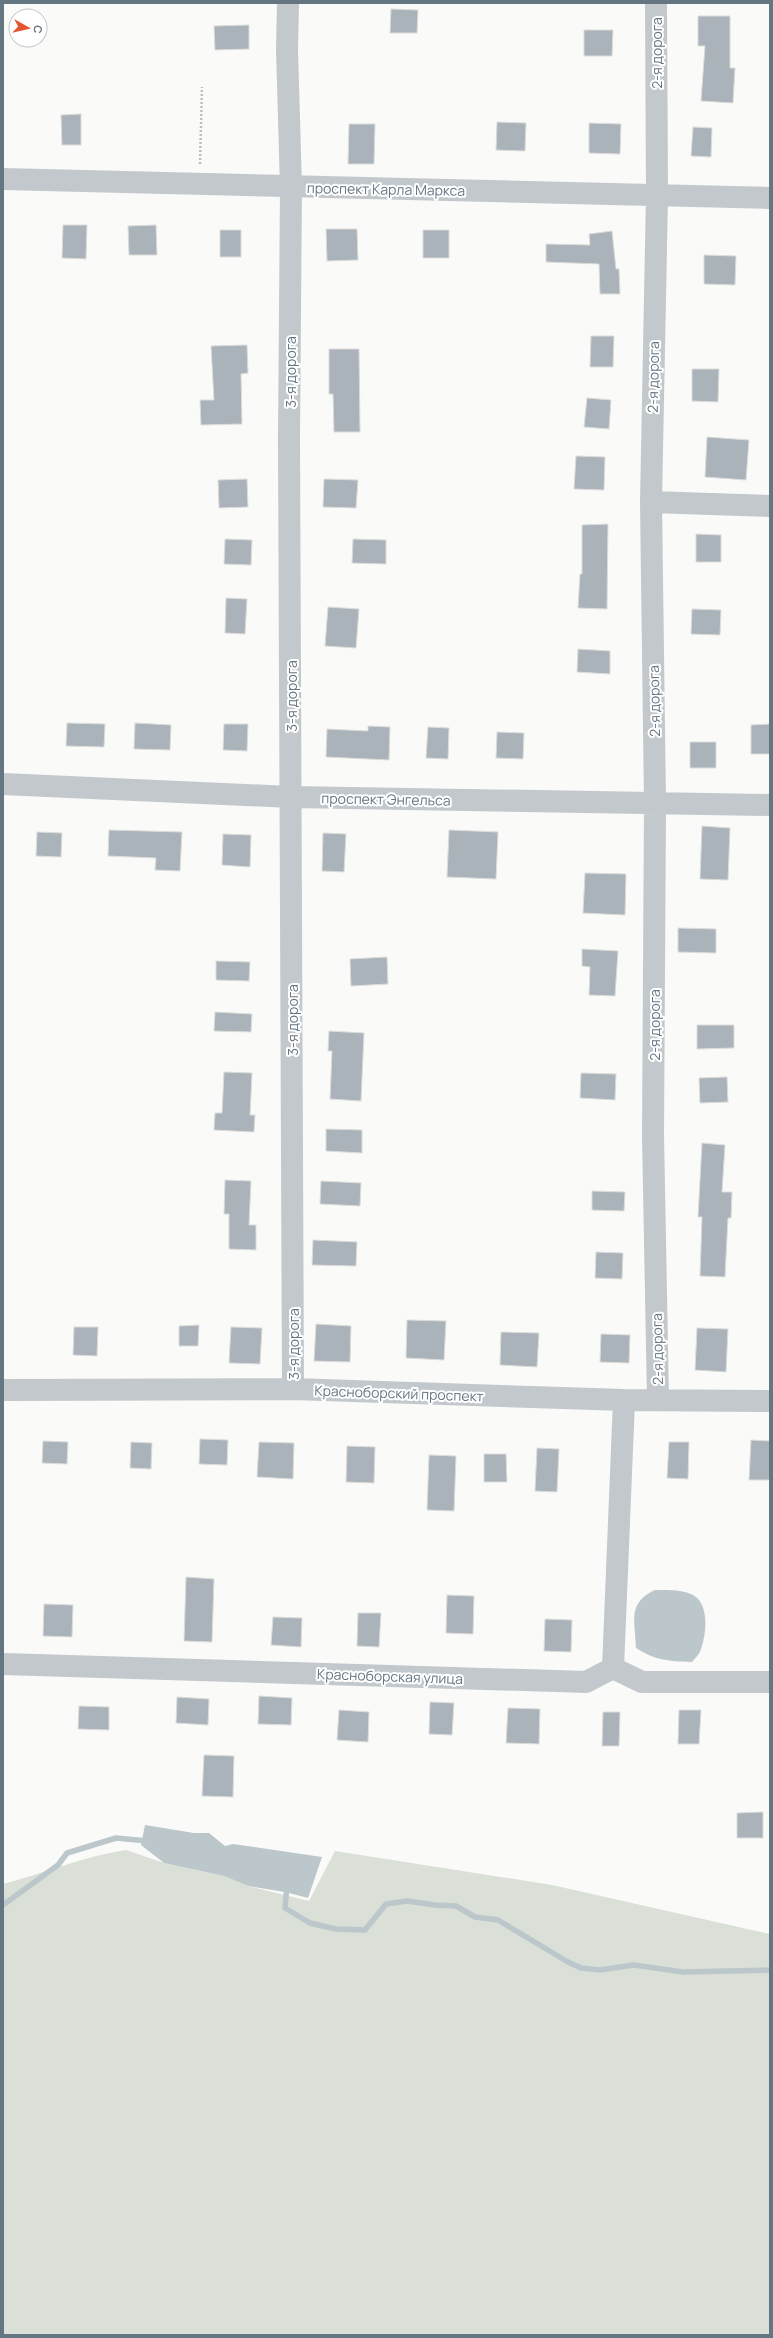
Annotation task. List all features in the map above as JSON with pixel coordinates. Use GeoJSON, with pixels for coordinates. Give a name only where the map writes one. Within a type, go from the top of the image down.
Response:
{"type":"FeatureCollection","features":[{"type":"Feature","properties":{"kind":"street","name":"3-я дорога"},"geometry":{"type":"LineString","coordinates":[[288,3],[287,50],[291,187],[289,440],[293,1389]]}},
{"type":"Feature","properties":{"kind":"street","name":"2-я дорога"},"geometry":{"type":"LineString","coordinates":[[656,3],[657,195],[651,502],[656,803],[653,1135],[658,1400]]}},
{"type":"Feature","properties":{"kind":"street","name":"проспект Карла Маркса"},"geometry":{"type":"LineString","coordinates":[[3,179],[770,198]]}},
{"type":"Feature","properties":{"kind":"street"},"geometry":{"type":"LineString","coordinates":[[651,502],[770,506]]}},
{"type":"Feature","properties":{"kind":"street","name":"проспект Энгельса"},"geometry":{"type":"LineString","coordinates":[[3,784],[291,797],[770,805]]}},
{"type":"Feature","properties":{"kind":"street","name":"Красноборский проспект"},"geometry":{"type":"LineString","coordinates":[[3,1390],[293,1389],[624,1400],[770,1400]]}},
{"type":"Feature","properties":{"kind":"street"},"geometry":{"type":"LineString","coordinates":[[624,1400],[613,1668],[642,1682],[770,1682]]}},
{"type":"Feature","properties":{"kind":"street","name":"Красноборская улица"},"geometry":{"type":"LineString","coordinates":[[3,1664],[586,1682],[613,1668]]}},
{"type":"Feature","properties":{"kind":"path"},"geometry":{"type":"LineString","coordinates":[[200,184],[202,87]]}},
{"type":"Feature","properties":{"kind":"shaded area"},"geometry":{"type":"Polygon","coordinates":[[[655,1590],[688,1593],[697,1598],[701,1603],[705,1615],[704,1637],[699,1654],[692,1662],[663,1660],[650,1656],[636,1648],[634,1621],[636,1607],[646,1595],[655,1590]]]}},
{"type":"Feature","properties":{"kind":"shaded area"},"geometry":{"type":"Polygon","coordinates":[[[145,1825],[194,1833],[209,1833],[225,1846],[233,1844],[322,1857],[308,1898],[285,1892],[248,1886],[224,1876],[164,1863],[141,1845],[145,1825]]]}},
{"type":"Feature","properties":{"kind":"shaded area"},"geometry":{"type":"Polygon","coordinates":[[[126,1850],[164,1863],[224,1876],[248,1886],[309,1901],[335,1851],[552,1885],[770,1934],[770,2335],[3,2335],[3,1884],[80,1860],[126,1850]]]}},
{"type":"Feature","properties":{"kind":"building"},"geometry":{"type":"Polygon","coordinates":[[[391,9],[418,10],[417,33],[390,33],[391,9]]]}},
{"type":"Feature","properties":{"kind":"building"},"geometry":{"type":"Polygon","coordinates":[[[698,16],[730,16],[730,68],[735,68],[733,103],[701,101],[705,46],[698,46],[698,16]]]}},
{"type":"Feature","properties":{"kind":"building"},"geometry":{"type":"Polygon","coordinates":[[[249,25],[249,49],[215,50],[214,26],[249,25]]]}},
{"type":"Feature","properties":{"kind":"building"},"geometry":{"type":"Polygon","coordinates":[[[584,30],[613,30],[612,56],[584,56],[584,30]]]}},
{"type":"Feature","properties":{"kind":"building"},"geometry":{"type":"Polygon","coordinates":[[[81,114],[81,145],[62,145],[61,115],[81,114]]]}},
{"type":"Feature","properties":{"kind":"building"},"geometry":{"type":"Polygon","coordinates":[[[497,122],[526,123],[525,151],[496,150],[497,122]]]}},
{"type":"Feature","properties":{"kind":"building"},"geometry":{"type":"Polygon","coordinates":[[[589,123],[621,124],[620,154],[589,153],[589,123]]]}},
{"type":"Feature","properties":{"kind":"building"},"geometry":{"type":"Polygon","coordinates":[[[349,124],[375,124],[374,164],[348,164],[349,124]]]}},
{"type":"Feature","properties":{"kind":"building"},"geometry":{"type":"Polygon","coordinates":[[[693,127],[712,128],[711,157],[691,156],[693,127]]]}},
{"type":"Feature","properties":{"kind":"building"},"geometry":{"type":"Polygon","coordinates":[[[63,225],[87,225],[86,259],[62,258],[63,225]]]}},
{"type":"Feature","properties":{"kind":"building"},"geometry":{"type":"Polygon","coordinates":[[[156,225],[157,255],[129,255],[128,226],[156,225]]]}},
{"type":"Feature","properties":{"kind":"building"},"geometry":{"type":"Polygon","coordinates":[[[326,229],[357,229],[358,260],[327,261],[326,229]]]}},
{"type":"Feature","properties":{"kind":"building"},"geometry":{"type":"Polygon","coordinates":[[[220,230],[241,230],[241,257],[220,257],[220,230]]]}},
{"type":"Feature","properties":{"kind":"building"},"geometry":{"type":"Polygon","coordinates":[[[423,230],[449,230],[449,258],[423,258],[423,230]]]}},
{"type":"Feature","properties":{"kind":"building"},"geometry":{"type":"Polygon","coordinates":[[[612,231],[616,269],[619,269],[620,294],[600,294],[599,264],[546,262],[546,244],[590,245],[589,234],[612,231]]]}},
{"type":"Feature","properties":{"kind":"building"},"geometry":{"type":"Polygon","coordinates":[[[704,255],[736,256],[735,285],[704,284],[704,255]]]}},
{"type":"Feature","properties":{"kind":"building"},"geometry":{"type":"Polygon","coordinates":[[[591,336],[614,336],[613,367],[590,367],[591,336]]]}},
{"type":"Feature","properties":{"kind":"building"},"geometry":{"type":"Polygon","coordinates":[[[247,345],[248,373],[241,374],[242,424],[201,425],[200,400],[214,400],[211,346],[247,345]]]}},
{"type":"Feature","properties":{"kind":"building"},"geometry":{"type":"Polygon","coordinates":[[[329,349],[359,349],[360,432],[334,432],[333,394],[329,394],[329,349]]]}},
{"type":"Feature","properties":{"kind":"building"},"geometry":{"type":"Polygon","coordinates":[[[692,369],[719,369],[718,402],[692,401],[692,369]]]}},
{"type":"Feature","properties":{"kind":"building"},"geometry":{"type":"Polygon","coordinates":[[[587,398],[611,400],[609,429],[584,427],[587,398]]]}},
{"type":"Feature","properties":{"kind":"building"},"geometry":{"type":"Polygon","coordinates":[[[707,437],[749,440],[746,480],[705,477],[707,437]]]}},
{"type":"Feature","properties":{"kind":"building"},"geometry":{"type":"Polygon","coordinates":[[[576,456],[605,457],[604,490],[574,489],[576,456]]]}},
{"type":"Feature","properties":{"kind":"building"},"geometry":{"type":"Polygon","coordinates":[[[247,479],[248,507],[219,508],[218,480],[247,479]]]}},
{"type":"Feature","properties":{"kind":"building"},"geometry":{"type":"Polygon","coordinates":[[[324,479],[358,480],[356,508],[323,507],[324,479]]]}},
{"type":"Feature","properties":{"kind":"building"},"geometry":{"type":"Polygon","coordinates":[[[608,524],[607,609],[578,608],[580,574],[582,574],[582,525],[608,524]]]}},
{"type":"Feature","properties":{"kind":"building"},"geometry":{"type":"Polygon","coordinates":[[[696,534],[721,535],[721,562],[696,562],[696,534]]]}},
{"type":"Feature","properties":{"kind":"building"},"geometry":{"type":"Polygon","coordinates":[[[225,539],[252,540],[251,565],[224,564],[225,539]]]}},
{"type":"Feature","properties":{"kind":"building"},"geometry":{"type":"Polygon","coordinates":[[[353,539],[386,540],[386,564],[352,563],[353,539]]]}},
{"type":"Feature","properties":{"kind":"building"},"geometry":{"type":"Polygon","coordinates":[[[226,598],[247,599],[245,634],[225,633],[226,598]]]}},
{"type":"Feature","properties":{"kind":"building"},"geometry":{"type":"Polygon","coordinates":[[[328,607],[359,609],[356,648],[325,646],[328,607]]]}},
{"type":"Feature","properties":{"kind":"building"},"geometry":{"type":"Polygon","coordinates":[[[692,609],[721,610],[720,635],[691,634],[692,609]]]}},
{"type":"Feature","properties":{"kind":"building"},"geometry":{"type":"Polygon","coordinates":[[[578,649],[610,651],[610,674],[577,672],[578,649]]]}},
{"type":"Feature","properties":{"kind":"building"},"geometry":{"type":"Polygon","coordinates":[[[67,723],[105,724],[104,747],[66,746],[67,723]]]}},
{"type":"Feature","properties":{"kind":"building"},"geometry":{"type":"Polygon","coordinates":[[[135,723],[171,725],[170,750],[134,749],[135,723]]]}},
{"type":"Feature","properties":{"kind":"building"},"geometry":{"type":"Polygon","coordinates":[[[224,724],[248,724],[247,751],[223,750],[224,724]]]}},
{"type":"Feature","properties":{"kind":"building"},"geometry":{"type":"Polygon","coordinates":[[[770,724],[770,754],[751,754],[751,725],[770,724]]]}},
{"type":"Feature","properties":{"kind":"building"},"geometry":{"type":"Polygon","coordinates":[[[368,726],[390,727],[389,760],[326,757],[327,729],[368,731],[368,726]]]}},
{"type":"Feature","properties":{"kind":"building"},"geometry":{"type":"Polygon","coordinates":[[[428,727],[449,728],[448,759],[426,758],[428,727]]]}},
{"type":"Feature","properties":{"kind":"building"},"geometry":{"type":"Polygon","coordinates":[[[497,732],[524,733],[523,759],[496,758],[497,732]]]}},
{"type":"Feature","properties":{"kind":"building"},"geometry":{"type":"Polygon","coordinates":[[[690,742],[716,742],[716,768],[690,768],[690,742]]]}},
{"type":"Feature","properties":{"kind":"building"},"geometry":{"type":"Polygon","coordinates":[[[702,826],[730,828],[728,880],[700,879],[702,826]]]}},
{"type":"Feature","properties":{"kind":"building"},"geometry":{"type":"Polygon","coordinates":[[[109,830],[182,832],[180,871],[155,870],[156,858],[108,856],[109,830]]]}},
{"type":"Feature","properties":{"kind":"building"},"geometry":{"type":"Polygon","coordinates":[[[449,830],[498,832],[496,879],[447,877],[449,830]]]}},
{"type":"Feature","properties":{"kind":"building"},"geometry":{"type":"Polygon","coordinates":[[[37,832],[62,833],[61,857],[36,856],[37,832]]]}},
{"type":"Feature","properties":{"kind":"building"},"geometry":{"type":"Polygon","coordinates":[[[323,833],[346,834],[344,872],[322,871],[323,833]]]}},
{"type":"Feature","properties":{"kind":"building"},"geometry":{"type":"Polygon","coordinates":[[[223,834],[251,835],[250,867],[222,865],[223,834]]]}},
{"type":"Feature","properties":{"kind":"building"},"geometry":{"type":"Polygon","coordinates":[[[585,873],[626,874],[625,915],[583,913],[585,873]]]}},
{"type":"Feature","properties":{"kind":"building"},"geometry":{"type":"Polygon","coordinates":[[[678,928],[716,929],[716,953],[678,952],[678,928]]]}},
{"type":"Feature","properties":{"kind":"building"},"geometry":{"type":"Polygon","coordinates":[[[582,949],[618,951],[615,996],[589,995],[590,967],[582,966],[582,949]]]}},
{"type":"Feature","properties":{"kind":"building"},"geometry":{"type":"Polygon","coordinates":[[[387,957],[388,984],[351,986],[350,959],[387,957]]]}},
{"type":"Feature","properties":{"kind":"building"},"geometry":{"type":"Polygon","coordinates":[[[216,961],[250,962],[249,981],[216,980],[216,961]]]}},
{"type":"Feature","properties":{"kind":"building"},"geometry":{"type":"Polygon","coordinates":[[[215,1012],[252,1014],[251,1032],[214,1031],[215,1012]]]}},
{"type":"Feature","properties":{"kind":"building"},"geometry":{"type":"Polygon","coordinates":[[[697,1025],[734,1025],[734,1048],[697,1049],[697,1025]]]}},
{"type":"Feature","properties":{"kind":"building"},"geometry":{"type":"Polygon","coordinates":[[[329,1031],[364,1033],[361,1101],[330,1099],[332,1051],[328,1051],[329,1031]]]}},
{"type":"Feature","properties":{"kind":"building"},"geometry":{"type":"Polygon","coordinates":[[[224,1072],[252,1073],[250,1115],[255,1115],[254,1132],[214,1130],[215,1113],[222,1113],[224,1072]]]}},
{"type":"Feature","properties":{"kind":"building"},"geometry":{"type":"Polygon","coordinates":[[[581,1073],[616,1074],[615,1100],[580,1098],[581,1073]]]}},
{"type":"Feature","properties":{"kind":"building"},"geometry":{"type":"Polygon","coordinates":[[[727,1077],[728,1102],[700,1103],[699,1078],[727,1077]]]}},
{"type":"Feature","properties":{"kind":"building"},"geometry":{"type":"Polygon","coordinates":[[[326,1129],[362,1130],[362,1153],[326,1151],[326,1129]]]}},
{"type":"Feature","properties":{"kind":"building"},"geometry":{"type":"Polygon","coordinates":[[[702,1143],[725,1145],[722,1192],[732,1192],[731,1218],[728,1218],[725,1277],[700,1276],[702,1217],[698,1217],[702,1143]]]}},
{"type":"Feature","properties":{"kind":"building"},"geometry":{"type":"Polygon","coordinates":[[[225,1180],[251,1181],[249,1225],[256,1225],[256,1250],[229,1249],[229,1214],[224,1214],[225,1180]]]}},
{"type":"Feature","properties":{"kind":"building"},"geometry":{"type":"Polygon","coordinates":[[[321,1181],[361,1183],[360,1206],[320,1204],[321,1181]]]}},
{"type":"Feature","properties":{"kind":"building"},"geometry":{"type":"Polygon","coordinates":[[[592,1191],[625,1192],[624,1211],[592,1210],[592,1191]]]}},
{"type":"Feature","properties":{"kind":"building"},"geometry":{"type":"Polygon","coordinates":[[[313,1240],[357,1242],[356,1266],[312,1265],[313,1240]]]}},
{"type":"Feature","properties":{"kind":"building"},"geometry":{"type":"Polygon","coordinates":[[[596,1252],[623,1253],[622,1279],[595,1278],[596,1252]]]}},
{"type":"Feature","properties":{"kind":"building"},"geometry":{"type":"Polygon","coordinates":[[[407,1320],[446,1321],[444,1360],[406,1358],[407,1320]]]}},
{"type":"Feature","properties":{"kind":"building"},"geometry":{"type":"Polygon","coordinates":[[[316,1324],[351,1326],[350,1362],[314,1361],[316,1324]]]}},
{"type":"Feature","properties":{"kind":"building"},"geometry":{"type":"Polygon","coordinates":[[[199,1325],[198,1346],[179,1346],[179,1326],[199,1325]]]}},
{"type":"Feature","properties":{"kind":"building"},"geometry":{"type":"Polygon","coordinates":[[[74,1327],[98,1327],[97,1356],[73,1355],[74,1327]]]}},
{"type":"Feature","properties":{"kind":"building"},"geometry":{"type":"Polygon","coordinates":[[[231,1327],[262,1328],[260,1364],[229,1363],[231,1327]]]}},
{"type":"Feature","properties":{"kind":"building"},"geometry":{"type":"Polygon","coordinates":[[[697,1328],[728,1329],[726,1372],[695,1370],[697,1328]]]}},
{"type":"Feature","properties":{"kind":"building"},"geometry":{"type":"Polygon","coordinates":[[[501,1332],[539,1333],[537,1367],[500,1365],[501,1332]]]}},
{"type":"Feature","properties":{"kind":"building"},"geometry":{"type":"Polygon","coordinates":[[[601,1334],[630,1335],[629,1363],[600,1362],[601,1334]]]}},
{"type":"Feature","properties":{"kind":"building"},"geometry":{"type":"Polygon","coordinates":[[[200,1439],[228,1440],[227,1465],[199,1464],[200,1439]]]}},
{"type":"Feature","properties":{"kind":"building"},"geometry":{"type":"Polygon","coordinates":[[[751,1440],[770,1441],[770,1480],[749,1480],[751,1440]]]}},
{"type":"Feature","properties":{"kind":"building"},"geometry":{"type":"Polygon","coordinates":[[[43,1441],[68,1442],[67,1464],[42,1463],[43,1441]]]}},
{"type":"Feature","properties":{"kind":"building"},"geometry":{"type":"Polygon","coordinates":[[[131,1442],[152,1443],[151,1469],[130,1468],[131,1442]]]}},
{"type":"Feature","properties":{"kind":"building"},"geometry":{"type":"Polygon","coordinates":[[[259,1442],[294,1443],[293,1479],[257,1477],[259,1442]]]}},
{"type":"Feature","properties":{"kind":"building"},"geometry":{"type":"Polygon","coordinates":[[[669,1442],[689,1442],[688,1479],[667,1478],[669,1442]]]}},
{"type":"Feature","properties":{"kind":"building"},"geometry":{"type":"Polygon","coordinates":[[[347,1446],[375,1447],[374,1483],[346,1482],[347,1446]]]}},
{"type":"Feature","properties":{"kind":"building"},"geometry":{"type":"Polygon","coordinates":[[[537,1448],[559,1449],[557,1492],[535,1491],[537,1448]]]}},
{"type":"Feature","properties":{"kind":"building"},"geometry":{"type":"Polygon","coordinates":[[[484,1454],[506,1454],[507,1482],[484,1482],[484,1454]]]}},
{"type":"Feature","properties":{"kind":"building"},"geometry":{"type":"Polygon","coordinates":[[[429,1455],[456,1456],[454,1511],[427,1510],[429,1455]]]}},
{"type":"Feature","properties":{"kind":"building"},"geometry":{"type":"Polygon","coordinates":[[[186,1577],[214,1579],[212,1642],[184,1641],[186,1577]]]}},
{"type":"Feature","properties":{"kind":"building"},"geometry":{"type":"Polygon","coordinates":[[[447,1595],[474,1596],[473,1634],[446,1633],[447,1595]]]}},
{"type":"Feature","properties":{"kind":"building"},"geometry":{"type":"Polygon","coordinates":[[[44,1604],[73,1605],[72,1637],[43,1636],[44,1604]]]}},
{"type":"Feature","properties":{"kind":"building"},"geometry":{"type":"Polygon","coordinates":[[[358,1613],[381,1613],[379,1647],[357,1646],[358,1613]]]}},
{"type":"Feature","properties":{"kind":"building"},"geometry":{"type":"Polygon","coordinates":[[[273,1617],[302,1618],[301,1647],[271,1645],[273,1617]]]}},
{"type":"Feature","properties":{"kind":"building"},"geometry":{"type":"Polygon","coordinates":[[[545,1619],[572,1620],[571,1652],[544,1651],[545,1619]]]}},
{"type":"Feature","properties":{"kind":"building"},"geometry":{"type":"Polygon","coordinates":[[[259,1696],[292,1698],[291,1725],[258,1724],[259,1696]]]}},
{"type":"Feature","properties":{"kind":"building"},"geometry":{"type":"Polygon","coordinates":[[[177,1697],[209,1699],[208,1725],[176,1723],[177,1697]]]}},
{"type":"Feature","properties":{"kind":"building"},"geometry":{"type":"Polygon","coordinates":[[[430,1702],[454,1703],[452,1735],[429,1734],[430,1702]]]}},
{"type":"Feature","properties":{"kind":"building"},"geometry":{"type":"Polygon","coordinates":[[[79,1706],[109,1707],[109,1730],[78,1729],[79,1706]]]}},
{"type":"Feature","properties":{"kind":"building"},"geometry":{"type":"Polygon","coordinates":[[[508,1708],[540,1709],[539,1744],[506,1743],[508,1708]]]}},
{"type":"Feature","properties":{"kind":"building"},"geometry":{"type":"Polygon","coordinates":[[[339,1710],[369,1712],[368,1742],[337,1740],[339,1710]]]}},
{"type":"Feature","properties":{"kind":"building"},"geometry":{"type":"Polygon","coordinates":[[[679,1710],[701,1710],[699,1744],[678,1744],[679,1710]]]}},
{"type":"Feature","properties":{"kind":"building"},"geometry":{"type":"Polygon","coordinates":[[[603,1712],[620,1712],[619,1746],[602,1746],[603,1712]]]}},
{"type":"Feature","properties":{"kind":"building"},"geometry":{"type":"Polygon","coordinates":[[[204,1755],[234,1756],[233,1797],[202,1796],[204,1755]]]}},
{"type":"Feature","properties":{"kind":"building"},"geometry":{"type":"Polygon","coordinates":[[[763,1812],[763,1838],[737,1838],[737,1813],[763,1812]]]}},
{"type":"Feature","properties":{"kind":"waterway"},"geometry":{"type":"LineString","coordinates":[[3,1905],[58,1865],[67,1853],[116,1838],[148,1841]]}},
{"type":"Feature","properties":{"kind":"waterway"},"geometry":{"type":"LineString","coordinates":[[287,1885],[285,1908],[310,1923],[336,1929],[365,1930],[386,1904],[407,1901],[456,1906],[475,1917],[498,1920],[568,1962],[581,1968],[600,1970],[634,1965],[683,1972],[770,1970]]}}]}
